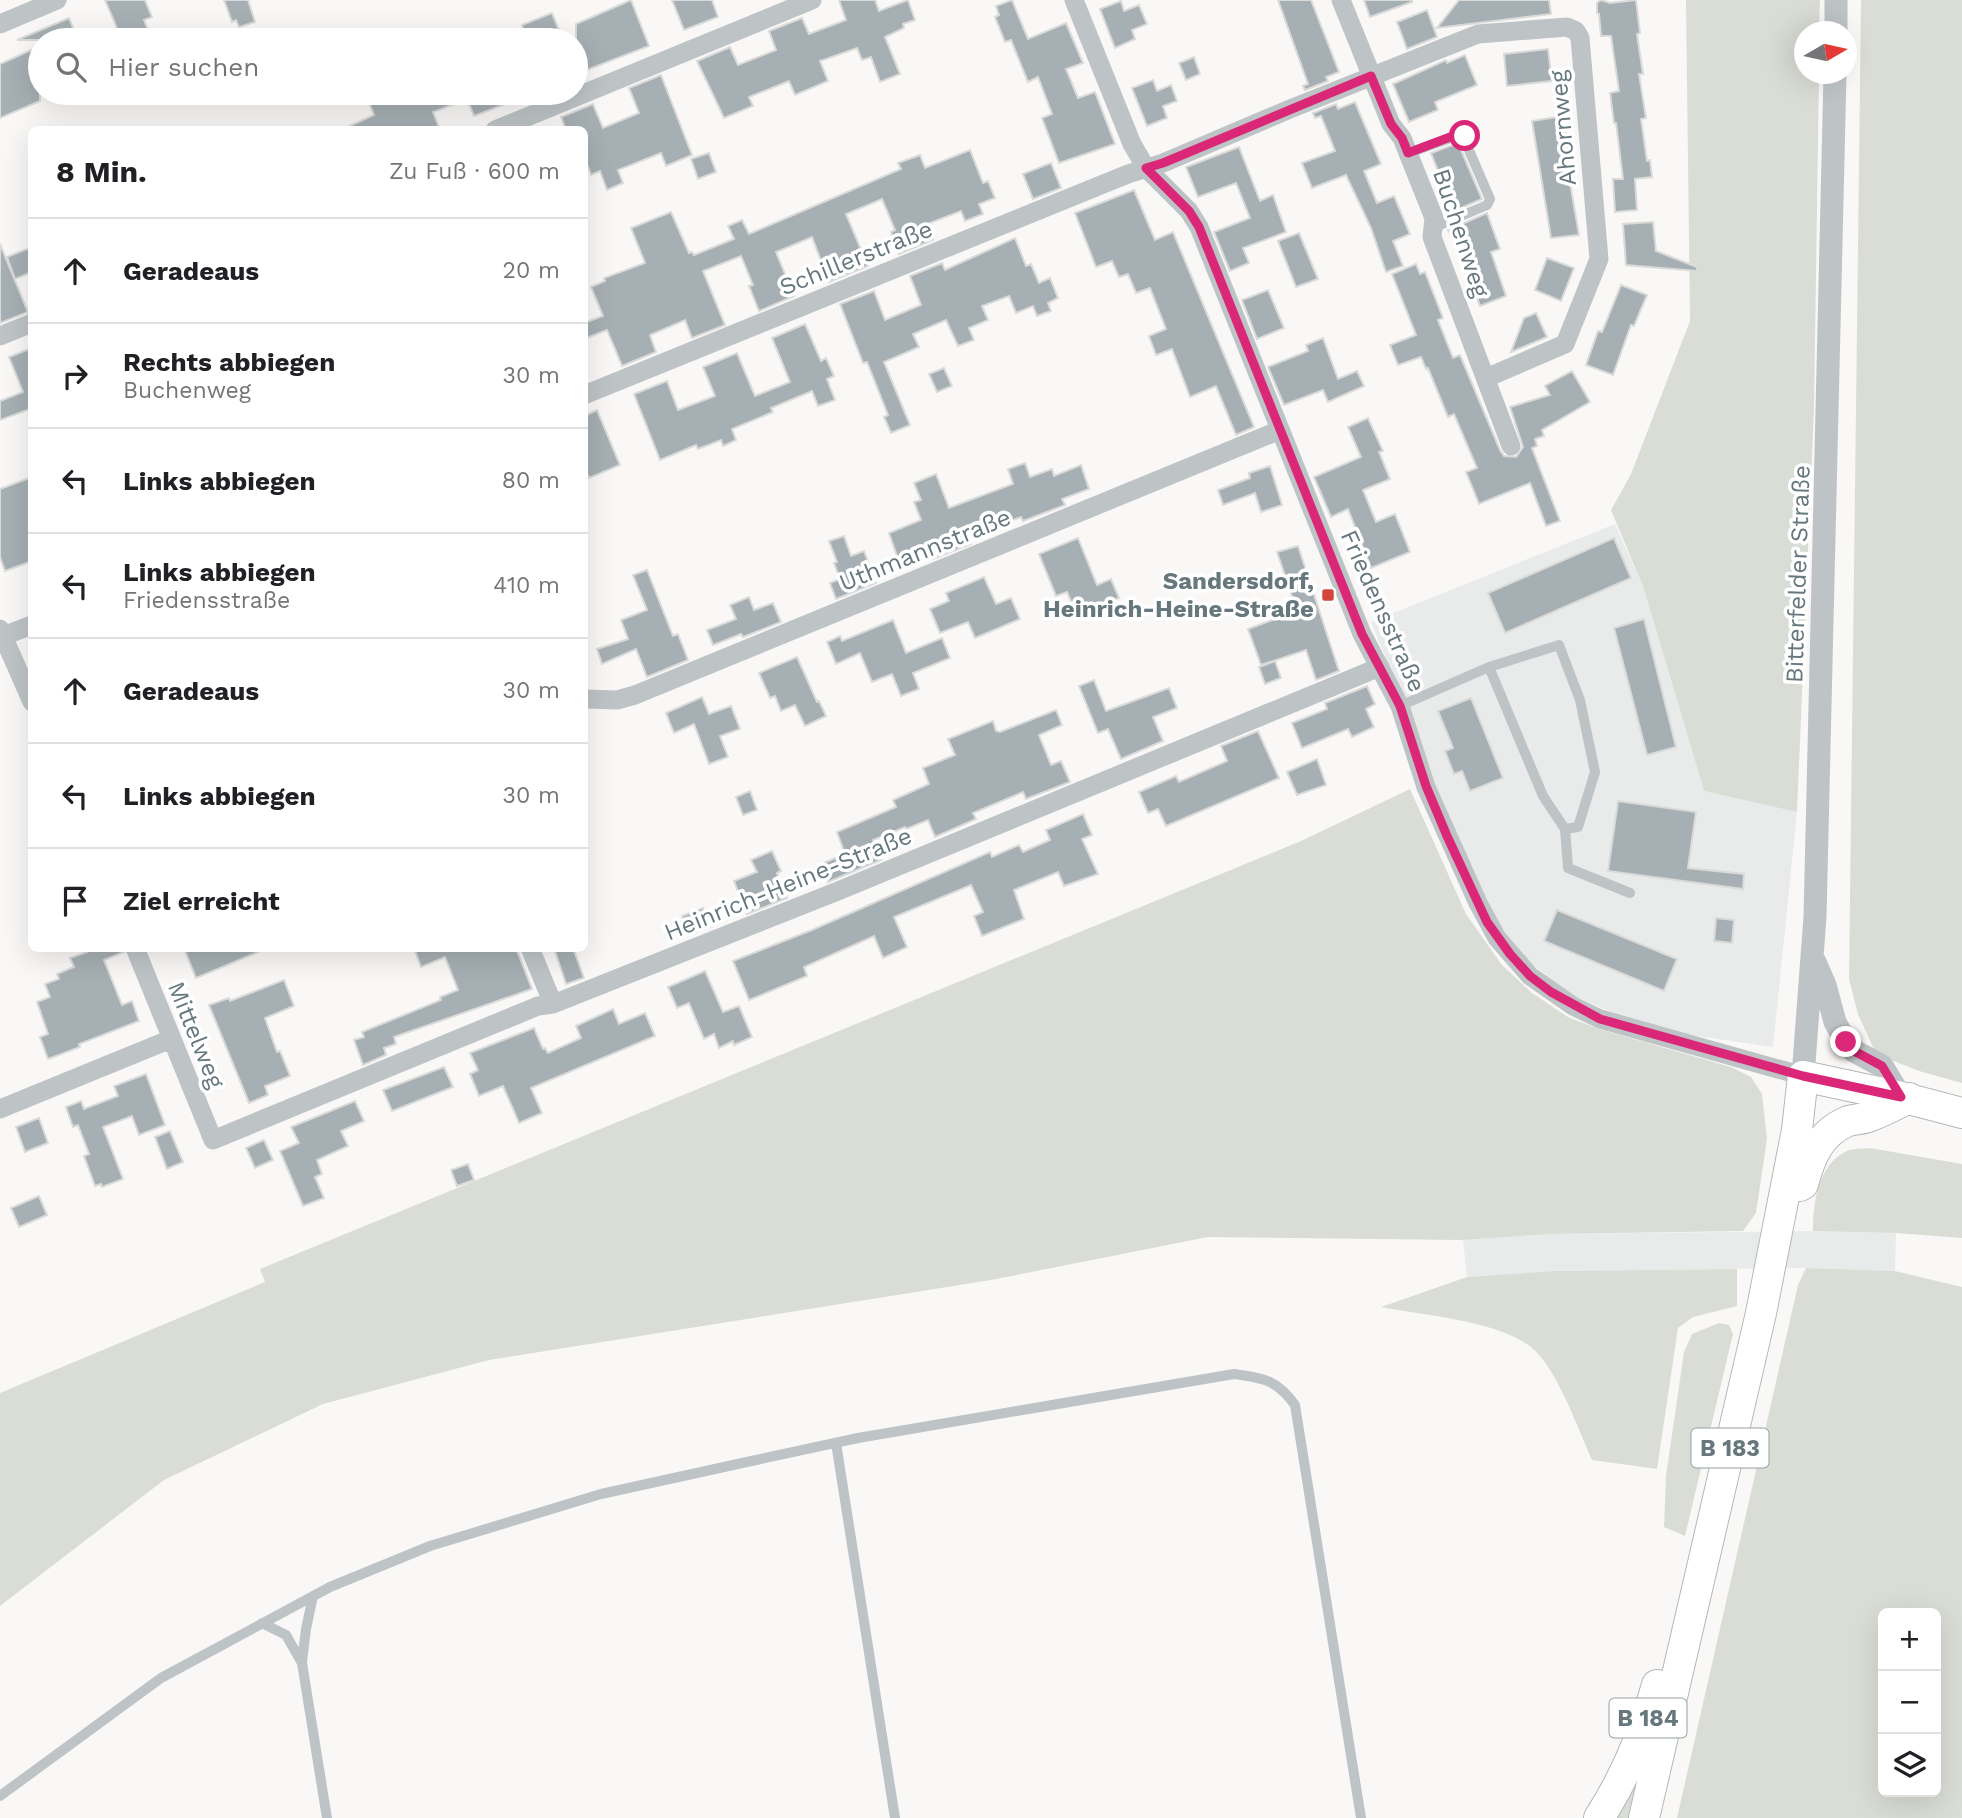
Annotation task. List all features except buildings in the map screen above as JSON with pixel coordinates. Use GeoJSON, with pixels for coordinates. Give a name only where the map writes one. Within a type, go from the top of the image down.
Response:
{"type":"FeatureCollection","features":[{"type":"Feature","properties":{"kind":"main road"},"geometry":{"type":"LineString","coordinates":[[1803,1076],[1962,1113]]}},
{"type":"Feature","properties":{"kind":"main road","name":"B 183"},"geometry":{"type":"LineString","coordinates":[[1644,1818],[1768,1279],[1797,1130],[1803,1076]]}},
{"type":"Feature","properties":{"kind":"main road","name":"B 183"},"geometry":{"type":"LineString","coordinates":[[1782,1208],[1802,1184],[1817,1144],[1829,1133],[1844,1122],[1865,1118],[1905,1098]]}},
{"type":"Feature","properties":{"kind":"main road","name":"B 184"},"geometry":{"type":"LineString","coordinates":[[1599,1818],[1639,1742],[1666,1652],[1691,1616]]}},
{"type":"Feature","properties":{"kind":"street"},"geometry":{"type":"LineString","coordinates":[[0,23],[57,0]]}},
{"type":"Feature","properties":{"kind":"street"},"geometry":{"type":"LineString","coordinates":[[588,92],[812,0]]}},
{"type":"Feature","properties":{"kind":"street","name":"Friedensstraße"},"geometry":{"type":"LineString","coordinates":[[1074,0],[1125,129],[1146,168],[1189,211],[1199,227],[1362,634],[1400,706],[1426,786],[1478,904],[1497,938],[1530,976],[1573,1006],[1600,1019],[1803,1076]]}},
{"type":"Feature","properties":{"kind":"street","name":"Buchenweg"},"geometry":{"type":"LineString","coordinates":[[1341,0],[1391,124],[1402,138],[1434,218],[1432,237],[1511,446]]}},
{"type":"Feature","properties":{"kind":"street"},"geometry":{"type":"LineString","coordinates":[[1836,0],[1836,21]]}},
{"type":"Feature","properties":{"kind":"street","name":"Ahornweg"},"geometry":{"type":"LineString","coordinates":[[1146,168],[1478,34],[1567,27],[1576,31],[1580,38],[1599,259],[1565,344],[1486,378]]}},
{"type":"Feature","properties":{"kind":"street","name":"Bitterfelder Straße"},"geometry":{"type":"LineString","coordinates":[[1803,1076],[1813,960],[1835,84]]}},
{"type":"Feature","properties":{"kind":"street"},"geometry":{"type":"LineString","coordinates":[[505,126],[556,105]]}},
{"type":"Feature","properties":{"kind":"street","name":"Schillerstraße"},"geometry":{"type":"LineString","coordinates":[[588,393],[1146,168]]}},
{"type":"Feature","properties":{"kind":"street"},"geometry":{"type":"LineString","coordinates":[[0,336],[28,325]]}},
{"type":"Feature","properties":{"kind":"street","name":"Uthmannstraße"},"geometry":{"type":"LineString","coordinates":[[588,699],[617,700],[635,695],[1280,430]]}},
{"type":"Feature","properties":{"kind":"street"},"geometry":{"type":"LineString","coordinates":[[28,626],[2,633],[28,693]]}},
{"type":"Feature","properties":{"kind":"street","name":"Heinrich-Heine-Straße"},"geometry":{"type":"LineString","coordinates":[[213,1140],[538,1006],[553,1004],[838,891],[1380,667]]}},
{"type":"Feature","properties":{"kind":"street","name":"Mittelweg"},"geometry":{"type":"LineString","coordinates":[[137,952],[213,1140]]}},
{"type":"Feature","properties":{"kind":"street"},"geometry":{"type":"LineString","coordinates":[[532,952],[553,1004]]}},
{"type":"Feature","properties":{"kind":"street"},"geometry":{"type":"LineString","coordinates":[[1813,960],[1825,985],[1835,1021],[1844,1040],[1854,1051],[1882,1066],[1905,1098]]}},
{"type":"Feature","properties":{"kind":"street"},"geometry":{"type":"LineString","coordinates":[[0,1109],[171,1039]]}},
{"type":"Feature","properties":{"kind":"lane"},"geometry":{"type":"LineString","coordinates":[[1408,153],[1462,134],[1490,199],[1487,205],[1433,228]]}},
{"type":"Feature","properties":{"kind":"lane"},"geometry":{"type":"LineString","coordinates":[[1400,706],[1489,667],[1559,645],[1580,700],[1595,772],[1578,827],[1564,829]]}},
{"type":"Feature","properties":{"kind":"lane"},"geometry":{"type":"LineString","coordinates":[[1489,667],[1543,796],[1564,829],[1568,868],[1630,893]]}},
{"type":"Feature","properties":{"kind":"lane"},"geometry":{"type":"LineString","coordinates":[[0,1796],[161,1678],[313,1596],[430,1546],[601,1494],[836,1443],[1234,1374],[1262,1378],[1283,1388],[1295,1405],[1361,1818]]}},
{"type":"Feature","properties":{"kind":"lane"},"geometry":{"type":"LineString","coordinates":[[836,1443],[895,1818]]}},
{"type":"Feature","properties":{"kind":"lane"},"geometry":{"type":"LineString","coordinates":[[313,1596],[302,1663],[327,1818]]}},
{"type":"Feature","properties":{"kind":"lane"},"geometry":{"type":"LineString","coordinates":[[261,1623],[286,1635],[302,1663]]}},
{"type":"Feature","properties":{"kind":"shaded area"},"geometry":{"type":"Polygon","coordinates":[[[1686,0],[1820,0],[1819,21],[1794,21],[1794,84],[1819,84],[1814,409],[1797,812],[1704,791],[1644,589],[1611,510],[1631,474],[1690,321],[1686,0]]]}},
{"type":"Feature","properties":{"kind":"shaded area"},"geometry":{"type":"Polygon","coordinates":[[[1861,0],[1962,0],[1962,1083],[1919,1071],[1876,1054],[1858,1014],[1849,979],[1861,0]]]}},
{"type":"Feature","properties":{"kind":"shaded area"},"geometry":{"type":"Polygon","coordinates":[[[1615,524],[1644,589],[1704,791],[1797,812],[1773,1047],[1683,1034],[1613,1013],[1569,994],[1532,964],[1508,939],[1439,801],[1409,702],[1388,663],[1371,622],[1615,524]]]}},
{"type":"Feature","properties":{"kind":"shaded area"},"geometry":{"type":"Polygon","coordinates":[[[1410,789],[1466,914],[1502,965],[1532,993],[1568,1017],[1599,1029],[1731,1067],[1751,1077],[1762,1094],[1767,1139],[1756,1213],[1743,1231],[1550,1234],[1463,1240],[1208,1237],[991,1280],[489,1360],[323,1404],[164,1480],[0,1606],[0,1393],[265,1282],[260,1269],[1301,841],[1410,789]]]}},
{"type":"Feature","properties":{"kind":"shaded area"},"geometry":{"type":"Polygon","coordinates":[[[1870,1148],[1962,1164],[1962,1238],[1813,1231],[1816,1197],[1829,1165],[1847,1151],[1870,1148]]]}},
{"type":"Feature","properties":{"kind":"shaded area"},"geometry":{"type":"Polygon","coordinates":[[[1813,1231],[1896,1233],[1895,1271],[1806,1268],[1553,1271],[1467,1277],[1463,1240],[1550,1234],[1813,1231]]]}},
{"type":"Feature","properties":{"kind":"shaded area"},"geometry":{"type":"Polygon","coordinates":[[[1806,1268],[1895,1271],[1962,1287],[1962,1818],[1677,1818],[1798,1285],[1806,1268]]]}},
{"type":"Feature","properties":{"kind":"shaded area"},"geometry":{"type":"Polygon","coordinates":[[[1737,1269],[1737,1306],[1693,1317],[1678,1328],[1657,1469],[1592,1460],[1550,1369],[1531,1347],[1517,1338],[1459,1320],[1381,1307],[1467,1277],[1553,1271],[1737,1269]]]}},
{"type":"Feature","properties":{"kind":"shaded area"},"geometry":{"type":"Polygon","coordinates":[[[1719,1323],[1729,1325],[1733,1334],[1685,1536],[1664,1527],[1666,1476],[1684,1352],[1692,1334],[1719,1323]]]}},
{"type":"Feature","properties":{"kind":"shaded area"},"geometry":{"type":"Polygon","coordinates":[[[1646,1768],[1631,1818],[1605,1818],[1646,1768]]]}},
{"type":"Feature","properties":{"kind":"place","name":"Sandersdorf, Heinrich-Heine-Straße"},"geometry":{"type":"Point","coordinates":[1328,595]}},
{"type":"Feature","properties":{"kind":"route"},"geometry":{"type":"LineString","coordinates":[[1465,136],[1458,134],[1408,153],[1402,138],[1391,124],[1371,76],[1146,168],[1189,211],[1199,227],[1362,634],[1400,706],[1426,786],[1478,904],[1497,938],[1530,976],[1573,1006],[1600,1019],[1803,1076],[1901,1097],[1882,1066],[1854,1051],[1846,1042]]}}]}
